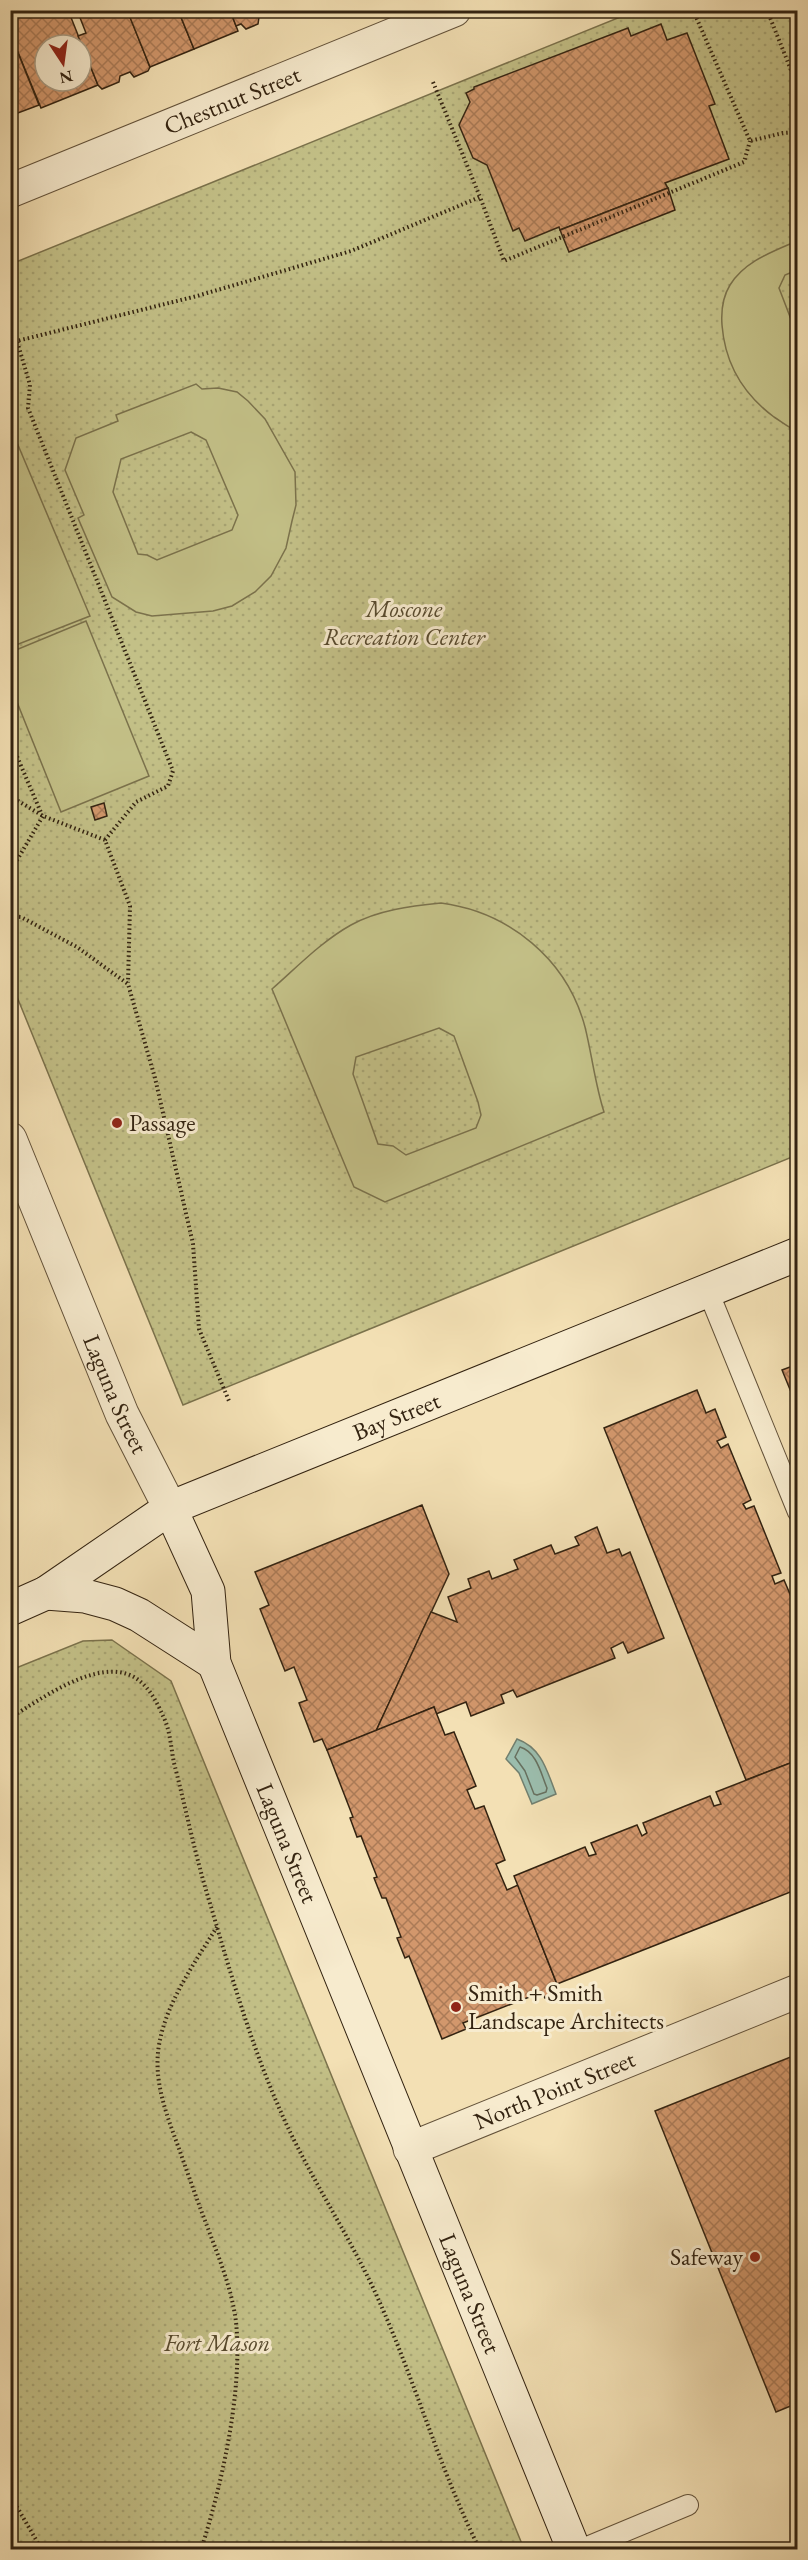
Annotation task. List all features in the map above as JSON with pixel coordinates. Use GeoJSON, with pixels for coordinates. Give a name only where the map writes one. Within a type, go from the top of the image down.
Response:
{"type":"FeatureCollection","features":[{"type":"Feature","properties":{"kind":"street","name":"Chestnut Street"},"geometry":{"type":"LineString","coordinates":[[10,191],[454,10]]}},
{"type":"Feature","properties":{"kind":"street","name":"Laguna Street"},"geometry":{"type":"LineString","coordinates":[[10,1139],[122,1414],[170,1508],[208,1591],[214,1663],[574,2550]]}},
{"type":"Feature","properties":{"kind":"street","name":"Bay Street"},"geometry":{"type":"LineString","coordinates":[[10,1609],[46,1593],[170,1508],[798,1254]]}},
{"type":"Feature","properties":{"kind":"street"},"geometry":{"type":"LineString","coordinates":[[46,1593],[85,1596],[116,1604],[139,1615],[214,1663]]}},
{"type":"Feature","properties":{"kind":"street","name":"North Point Street"},"geometry":{"type":"LineString","coordinates":[[410,2149],[798,1991]]}},
{"type":"Feature","properties":{"kind":"lane"},"geometry":{"type":"LineString","coordinates":[[708,1290],[798,1512]]}},
{"type":"Feature","properties":{"kind":"lane"},"geometry":{"type":"LineString","coordinates":[[580,2550],[688,2505]]}},
{"type":"Feature","properties":{"kind":"path"},"geometry":{"type":"LineString","coordinates":[[433,82],[504,261],[744,162],[750,141],[693,10]]}},
{"type":"Feature","properties":{"kind":"path"},"geometry":{"type":"LineString","coordinates":[[767,10],[793,75],[798,76]]}},
{"type":"Feature","properties":{"kind":"path"},"geometry":{"type":"LineString","coordinates":[[750,141],[798,132]]}},
{"type":"Feature","properties":{"kind":"path"},"geometry":{"type":"LineString","coordinates":[[17,341],[197,296],[351,251],[480,197]]}},
{"type":"Feature","properties":{"kind":"path"},"geometry":{"type":"LineString","coordinates":[[10,326],[17,341],[30,385],[28,408],[173,771],[168,786],[136,802],[105,840]]}},
{"type":"Feature","properties":{"kind":"path"},"geometry":{"type":"LineString","coordinates":[[10,740],[43,816]]}},
{"type":"Feature","properties":{"kind":"path"},"geometry":{"type":"LineString","coordinates":[[10,796],[43,816],[105,840],[130,906],[128,984],[155,1078],[193,1244],[199,1329],[229,1401]]}},
{"type":"Feature","properties":{"kind":"path"},"geometry":{"type":"LineString","coordinates":[[10,872],[43,816]]}},
{"type":"Feature","properties":{"kind":"path"},"geometry":{"type":"LineString","coordinates":[[10,916],[21,916],[76,947],[128,984]]}},
{"type":"Feature","properties":{"kind":"path"},"geometry":{"type":"LineString","coordinates":[[10,1718],[64,1686],[93,1674],[113,1671],[134,1677],[150,1692],[165,1718],[199,1863],[238,2003],[280,2112],[379,2300],[462,2514],[480,2550]]}},
{"type":"Feature","properties":{"kind":"path"},"geometry":{"type":"LineString","coordinates":[[201,2550],[226,2452],[235,2387],[236,2321],[223,2266],[165,2112],[157,2066],[159,2043],[166,2022],[194,1965],[217,1927]]}},
{"type":"Feature","properties":{"kind":"path"},"geometry":{"type":"LineString","coordinates":[[10,2495],[42,2550]]}},
{"type":"Feature","properties":{"kind":"green space","name":"Moscone Recreation Center"},"geometry":{"type":"Polygon","coordinates":[[[635,11],[797,11],[797,1155],[183,1405],[11,982],[11,264],[635,11]]]}},
{"type":"Feature","properties":{"kind":"green space"},"geometry":{"type":"Polygon","coordinates":[[[797,241],[797,270],[785,275],[779,288],[797,335],[797,431],[763,408],[745,388],[727,353],[722,315],[727,290],[743,270],[760,258],[797,241]]]}},
{"type":"Feature","properties":{"kind":"green space"},"geometry":{"type":"Polygon","coordinates":[[[196,384],[202,389],[218,388],[237,392],[265,419],[295,472],[296,505],[286,548],[271,576],[255,592],[232,606],[213,611],[152,616],[136,612],[112,597],[78,518],[84,515],[65,470],[76,438],[118,421],[116,415],[196,384]],[[191,432],[121,459],[113,492],[138,554],[157,560],[232,530],[238,515],[206,440],[191,432]]]}},
{"type":"Feature","properties":{"kind":"green space"},"geometry":{"type":"Polygon","coordinates":[[[10,426],[90,616],[11,647],[10,647],[10,426]]]}},
{"type":"Feature","properties":{"kind":"green space"},"geometry":{"type":"Polygon","coordinates":[[[86,621],[149,776],[61,812],[11,687],[11,652],[86,621]]]}},
{"type":"Feature","properties":{"kind":"green space"},"geometry":{"type":"Polygon","coordinates":[[[441,903],[466,908],[512,928],[549,960],[564,980],[585,1027],[604,1112],[385,1202],[354,1187],[272,989],[320,946],[351,925],[383,912],[441,903]],[[439,1028],[356,1057],[353,1074],[378,1144],[393,1146],[406,1155],[476,1128],[481,1115],[478,1102],[454,1036],[439,1028]]]}},
{"type":"Feature","properties":{"kind":"green space","name":"Fort Mason"},"geometry":{"type":"Polygon","coordinates":[[[112,1640],[171,1681],[524,2549],[11,2549],[11,1670],[83,1641],[112,1640]]]}},
{"type":"Feature","properties":{"kind":"water"},"geometry":{"type":"Polygon","coordinates":[[[517,1739],[538,1754],[556,1794],[532,1804],[519,1773],[506,1759],[517,1739]]]}},
{"type":"Feature","properties":{"kind":"building"},"geometry":{"type":"Polygon","coordinates":[[[10,10],[68,10],[77,33],[33,33],[33,89],[10,33],[10,10]]]}},
{"type":"Feature","properties":{"kind":"building"},"geometry":{"type":"Polygon","coordinates":[[[77,10],[118,10],[121,17],[129,14],[150,67],[148,71],[134,77],[130,72],[120,76],[119,82],[102,89],[93,73],[93,33],[86,33],[77,10]]]}},
{"type":"Feature","properties":{"kind":"building"},"geometry":{"type":"Polygon","coordinates":[[[127,10],[178,10],[194,49],[150,67],[127,10]]]}},
{"type":"Feature","properties":{"kind":"building"},"geometry":{"type":"Polygon","coordinates":[[[178,10],[230,10],[238,31],[194,49],[178,10]]]}},
{"type":"Feature","properties":{"kind":"building"},"geometry":{"type":"Polygon","coordinates":[[[230,10],[289,11],[277,16],[273,11],[259,17],[258,24],[246,29],[241,24],[236,26],[230,10]]]}},
{"type":"Feature","properties":{"kind":"building"},"geometry":{"type":"Polygon","coordinates":[[[661,24],[667,40],[687,33],[715,104],[709,106],[729,159],[665,183],[668,188],[560,230],[559,227],[525,241],[519,228],[513,231],[487,165],[473,158],[459,125],[470,102],[466,93],[474,87],[628,28],[631,36],[661,24]]]}},
{"type":"Feature","properties":{"kind":"building"},"geometry":{"type":"Polygon","coordinates":[[[10,33],[39,105],[10,116],[10,33]]]}},
{"type":"Feature","properties":{"kind":"building"},"geometry":{"type":"Polygon","coordinates":[[[93,72],[98,85],[93,87],[93,72]]]}},
{"type":"Feature","properties":{"kind":"building"},"geometry":{"type":"Polygon","coordinates":[[[35,93],[78,93],[41,108],[35,93]]]}},
{"type":"Feature","properties":{"kind":"building"},"geometry":{"type":"Polygon","coordinates":[[[668,188],[675,210],[569,252],[560,230],[668,188]]]}},
{"type":"Feature","properties":{"kind":"building"},"geometry":{"type":"Polygon","coordinates":[[[104,803],[107,816],[95,820],[91,807],[104,803]]]}},
{"type":"Feature","properties":{"kind":"building"},"geometry":{"type":"Polygon","coordinates":[[[798,1364],[798,1409],[782,1370],[798,1364]]]}},
{"type":"Feature","properties":{"kind":"building"},"geometry":{"type":"Polygon","coordinates":[[[697,1390],[706,1413],[715,1409],[726,1437],[717,1441],[721,1448],[728,1444],[751,1500],[743,1504],[746,1509],[754,1506],[781,1573],[772,1576],[775,1584],[784,1580],[798,1613],[798,1627],[794,1628],[798,1634],[798,1760],[746,1780],[604,1428],[697,1390]]]}},
{"type":"Feature","properties":{"kind":"building"},"geometry":{"type":"Polygon","coordinates":[[[422,1505],[449,1574],[376,1731],[327,1750],[322,1739],[314,1742],[299,1703],[307,1700],[294,1667],[285,1671],[260,1609],[269,1605],[255,1572],[422,1505]]]}},
{"type":"Feature","properties":{"kind":"building"},"geometry":{"type":"Polygon","coordinates":[[[597,1527],[607,1553],[619,1549],[622,1556],[630,1552],[664,1638],[628,1653],[623,1642],[611,1648],[615,1658],[517,1697],[513,1690],[501,1695],[504,1703],[471,1716],[466,1702],[436,1714],[434,1707],[376,1731],[431,1612],[457,1622],[448,1597],[471,1588],[468,1579],[489,1571],[492,1579],[518,1569],[514,1560],[551,1545],[555,1554],[579,1545],[575,1537],[597,1527]]]}},
{"type":"Feature","properties":{"kind":"building"},"geometry":{"type":"Polygon","coordinates":[[[434,1707],[445,1735],[454,1732],[476,1786],[467,1790],[475,1809],[484,1806],[505,1860],[496,1864],[507,1890],[518,1885],[560,1992],[545,1998],[542,1992],[463,2023],[466,2029],[442,2039],[409,1956],[405,1958],[397,1938],[401,1937],[386,1898],[382,1898],[374,1878],[377,1877],[361,1836],[357,1837],[350,1818],[353,1817],[327,1750],[434,1707]]]}},
{"type":"Feature","properties":{"kind":"building"},"geometry":{"type":"Polygon","coordinates":[[[798,1760],[798,1889],[557,1984],[514,1876],[585,1847],[589,1856],[596,1854],[591,1843],[637,1825],[642,1836],[647,1833],[643,1823],[710,1796],[714,1806],[721,1804],[716,1792],[798,1760]]]}},
{"type":"Feature","properties":{"kind":"building","name":"Safeway"},"geometry":{"type":"Polygon","coordinates":[[[798,2054],[798,2403],[776,2412],[655,2111],[798,2054]]]}},
{"type":"Feature","properties":{"kind":"place","name":"Passage"},"geometry":{"type":"Point","coordinates":[117,1123]}},
{"type":"Feature","properties":{"kind":"place","name":"Smith + Smith Landscape Architects"},"geometry":{"type":"Point","coordinates":[456,2007]}},
{"type":"Feature","properties":{"kind":"place","name":"Safeway"},"geometry":{"type":"Point","coordinates":[755,2257]}}]}
